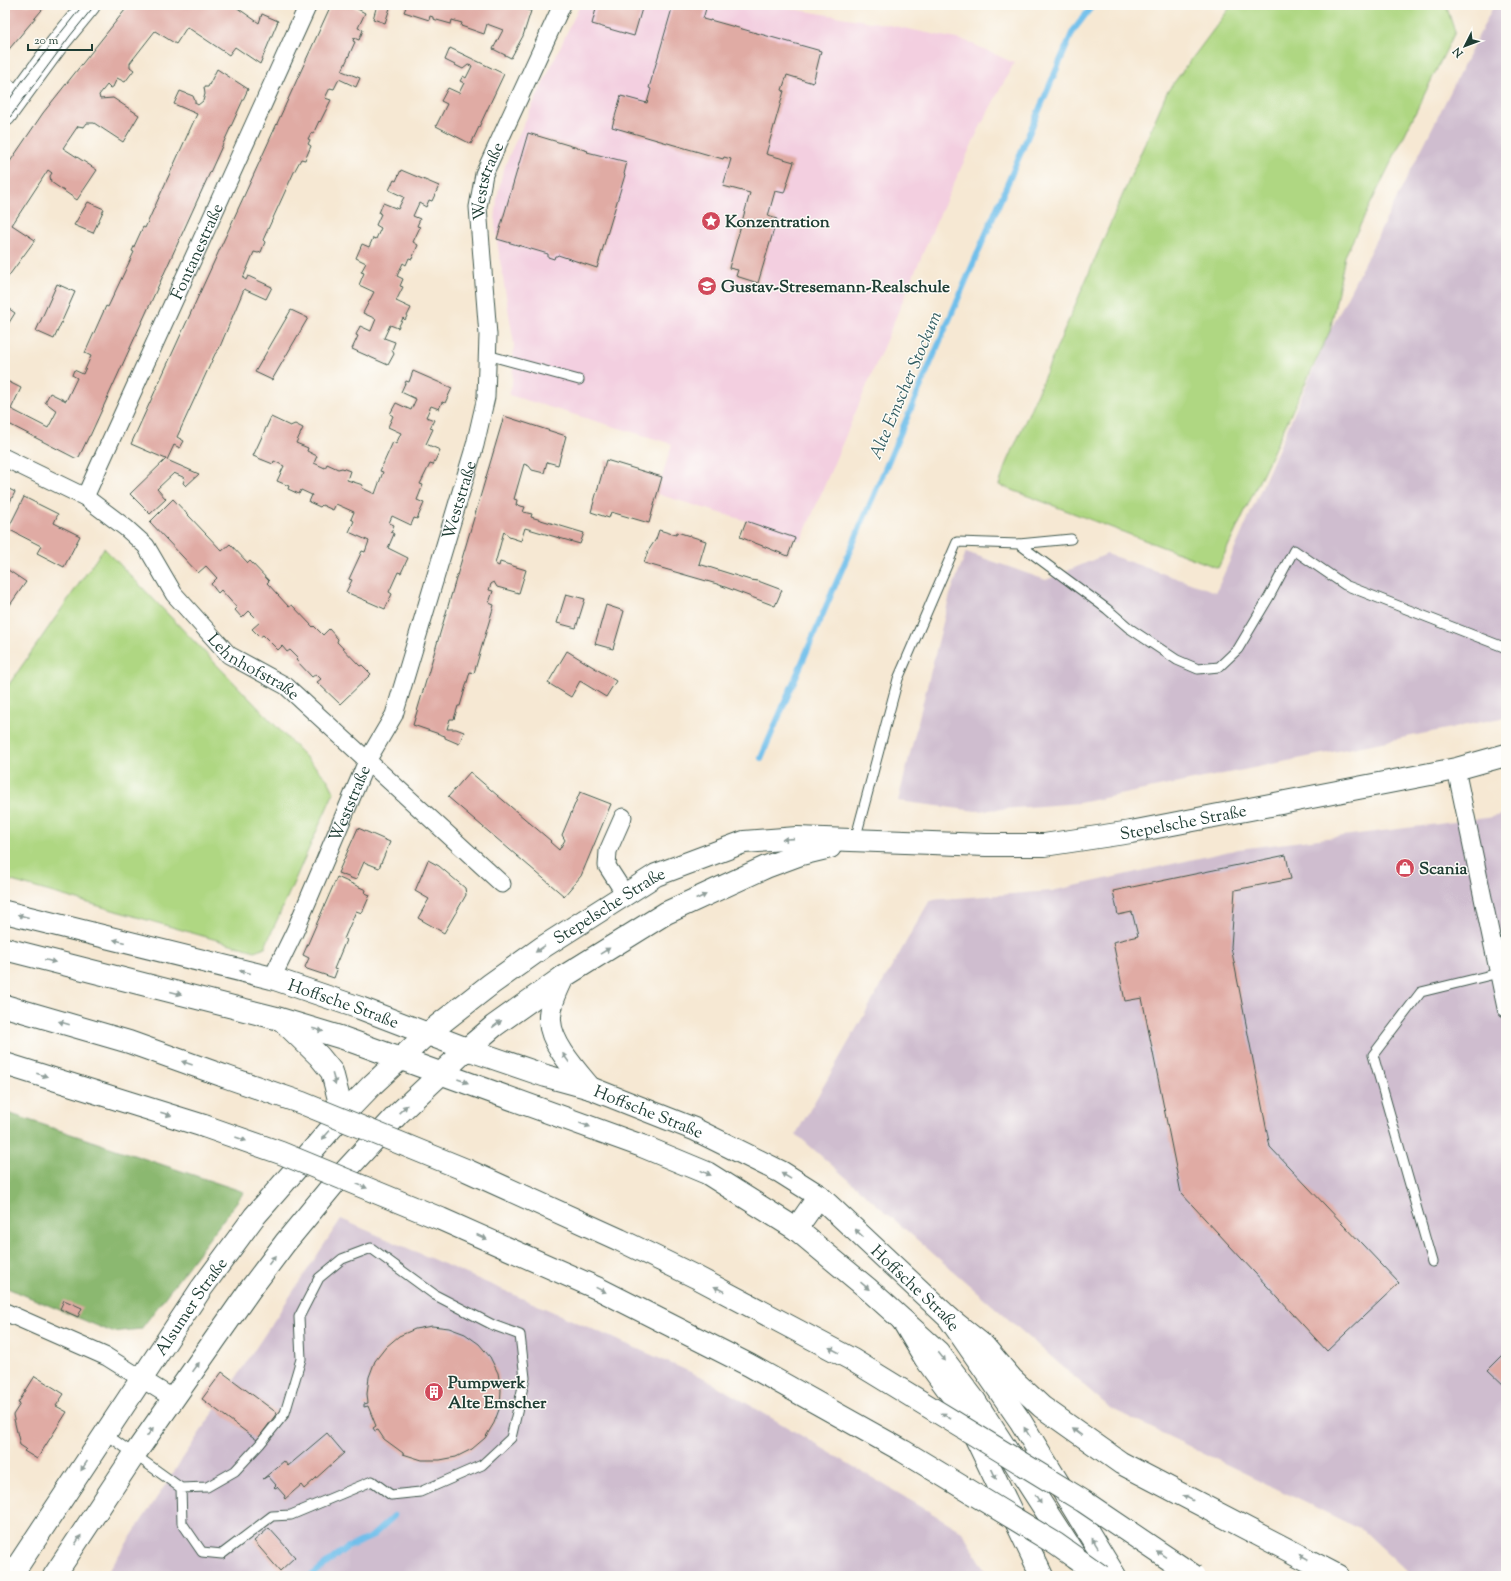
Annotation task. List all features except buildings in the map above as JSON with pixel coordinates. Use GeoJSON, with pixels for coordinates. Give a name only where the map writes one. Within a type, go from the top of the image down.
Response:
{"type":"FeatureCollection","features":[{"type":"Feature","properties":{"kind":"main road"},"geometry":{"type":"LineString","coordinates":[[5,114],[12,90],[89,5]]}},
{"type":"Feature","properties":{"kind":"main road","name":"Stepelsche Straße"},"geometry":{"type":"LineString","coordinates":[[400,1059],[427,1034],[491,984],[543,947],[625,894],[656,875],[744,842],[797,838],[986,845],[1044,845],[1130,832],[1456,769],[1506,755]]}},
{"type":"Feature","properties":{"kind":"main road","name":"Stepelsche Straße"},"geometry":{"type":"LineString","coordinates":[[441,1073],[494,1026],[563,977],[666,913],[751,873],[800,854],[855,841]]}},
{"type":"Feature","properties":{"kind":"main road","name":"Hoffsche Straße"},"geometry":{"type":"LineString","coordinates":[[5,912],[272,978],[360,1008],[467,1049],[546,1076],[590,1088],[694,1129],[781,1172],[820,1196],[949,1318],[1021,1422],[1115,1576]]}},
{"type":"Feature","properties":{"kind":"main road","name":"Hoffsche Straße"},"geometry":{"type":"LineString","coordinates":[[5,949],[280,1019],[343,1038],[642,1146],[707,1173],[796,1229],[867,1288],[938,1352],[975,1401],[1088,1576]]}},
{"type":"Feature","properties":{"kind":"main road"},"geometry":{"type":"LineString","coordinates":[[563,977],[553,999],[550,1021],[557,1043],[567,1059],[590,1088]]}},
{"type":"Feature","properties":{"kind":"main road"},"geometry":{"type":"LineString","coordinates":[[5,1006],[129,1042],[302,1103],[466,1170],[696,1276],[864,1367],[1083,1501],[1194,1576]]}},
{"type":"Feature","properties":{"kind":"main road"},"geometry":{"type":"LineString","coordinates":[[280,1019],[319,1056],[332,1072],[343,1115]]}},
{"type":"Feature","properties":{"kind":"main road","name":"Alsumer Straße"},"geometry":{"type":"LineString","coordinates":[[10,1576],[106,1434],[201,1289],[254,1217],[343,1115],[400,1059]]}},
{"type":"Feature","properties":{"kind":"main road"},"geometry":{"type":"LineString","coordinates":[[5,1064],[204,1126],[281,1154],[441,1219],[606,1292],[749,1365],[903,1451],[1056,1544],[1101,1576]]}},
{"type":"Feature","properties":{"kind":"main road"},"geometry":{"type":"LineString","coordinates":[[54,1576],[134,1455],[284,1243],[337,1180],[398,1114],[441,1073]]}},
{"type":"Feature","properties":{"kind":"main road"},"geometry":{"type":"LineString","coordinates":[[796,1229],[820,1196]]}},
{"type":"Feature","properties":{"kind":"main road"},"geometry":{"type":"LineString","coordinates":[[949,1318],[984,1346],[1012,1379],[1042,1407],[1121,1463],[1338,1576]]}},
{"type":"Feature","properties":{"kind":"main road"},"geometry":{"type":"LineString","coordinates":[[903,1321],[925,1358],[962,1409],[1042,1576]]}},
{"type":"Feature","properties":{"kind":"street","name":"Fontanestraße"},"geometry":{"type":"LineString","coordinates":[[85,497],[308,5]]}},
{"type":"Feature","properties":{"kind":"street","name":"Weststraße"},"geometry":{"type":"LineString","coordinates":[[272,978],[295,931],[367,761],[394,715],[475,445],[486,397],[488,335],[478,207],[484,174],[562,5]]}},
{"type":"Feature","properties":{"kind":"street","name":"Lehnhofstraße"},"geometry":{"type":"LineString","coordinates":[[5,458],[85,497],[126,528],[146,546],[174,594],[229,655],[286,686],[502,884]]}},
{"type":"Feature","properties":{"kind":"street"},"geometry":{"type":"LineString","coordinates":[[1456,769],[1506,1008]]}},
{"type":"Feature","properties":{"kind":"street"},"geometry":{"type":"LineString","coordinates":[[623,817],[608,851],[607,866],[625,894]]}},
{"type":"Feature","properties":{"kind":"street"},"geometry":{"type":"LineString","coordinates":[[5,1312],[107,1357],[174,1399]]}},
{"type":"Feature","properties":{"kind":"lane"},"geometry":{"type":"LineString","coordinates":[[487,355],[579,380]]}},
{"type":"Feature","properties":{"kind":"lane"},"geometry":{"type":"LineString","coordinates":[[855,841],[898,679],[957,542],[1019,544],[1072,539]]}},
{"type":"Feature","properties":{"kind":"lane"},"geometry":{"type":"LineString","coordinates":[[1019,544],[1101,604],[1129,628],[1177,660],[1198,669],[1219,667],[1238,650],[1294,550],[1345,585],[1506,648]]}},
{"type":"Feature","properties":{"kind":"lane"},"geometry":{"type":"LineString","coordinates":[[1432,1262],[1373,1055],[1421,992],[1499,973]]}},
{"type":"Feature","properties":{"kind":"lane"},"geometry":{"type":"LineString","coordinates":[[106,1434],[181,1488],[208,1487],[235,1471],[260,1444],[285,1413],[300,1359],[299,1317],[319,1278],[342,1259],[370,1248],[435,1295],[492,1325],[520,1335],[525,1378],[511,1438],[482,1465],[420,1492],[391,1495],[372,1481],[291,1515],[272,1516],[222,1554],[202,1552],[182,1523],[181,1488]]}},
{"type":"Feature","properties":{"kind":"shaded area","name":"Gustav-Stresemann-Realschule"},"geometry":{"type":"Polygon","coordinates":[[[580,5],[768,5],[884,24],[966,41],[1014,63],[978,131],[934,227],[801,541],[764,526],[657,494],[672,444],[509,395],[512,385],[514,344],[495,223],[497,198],[502,174],[511,151],[580,5]]]}},
{"type":"Feature","properties":{"kind":"shaded area"},"geometry":{"type":"Polygon","coordinates":[[[1494,5],[1506,5],[1506,717],[1079,803],[976,811],[898,801],[950,595],[966,552],[1046,580],[1107,554],[1216,592],[1330,331],[1494,5]]]}},
{"type":"Feature","properties":{"kind":"shaded area"},"geometry":{"type":"Polygon","coordinates":[[[1506,814],[1506,1576],[1412,1576],[1364,1531],[1110,1408],[796,1134],[930,900],[1052,891],[1239,849],[1486,818],[1506,814]]]}},
{"type":"Feature","properties":{"kind":"shaded area"},"geometry":{"type":"Polygon","coordinates":[[[341,1219],[704,1378],[962,1531],[989,1576],[105,1576],[341,1219]]]}},
{"type":"Feature","properties":{"kind":"green space"},"geometry":{"type":"Polygon","coordinates":[[[1232,5],[1446,5],[1455,32],[1345,256],[1330,331],[1218,568],[999,485],[1167,92],[1232,5]]]}},
{"type":"Feature","properties":{"kind":"green space"},"geometry":{"type":"Polygon","coordinates":[[[104,548],[328,780],[334,792],[265,947],[255,951],[5,879],[5,690],[104,548]]]}},
{"type":"Feature","properties":{"kind":"green space"},"geometry":{"type":"Polygon","coordinates":[[[5,1112],[244,1192],[141,1329],[112,1332],[5,1287],[5,1112]]]}},
{"type":"Feature","properties":{"kind":"waterway","name":"Alte Emscher Stockum"},"geometry":{"type":"LineString","coordinates":[[761,758],[1073,31],[1093,5]]}},
{"type":"Feature","properties":{"kind":"waterway"},"geometry":{"type":"LineString","coordinates":[[311,1576],[346,1548],[371,1537],[394,1516]]}},
{"type":"Feature","properties":{"kind":"tram line"},"geometry":{"type":"LineString","coordinates":[[5,106],[23,80],[83,5]]}},
{"type":"Feature","properties":{"kind":"tram line"},"geometry":{"type":"LineString","coordinates":[[5,124],[70,36],[95,5]]}},
{"type":"Feature","properties":{"kind":"place","name":"Konzentration"},"geometry":{"type":"Point","coordinates":[711,221]}},
{"type":"Feature","properties":{"kind":"place","name":"Gustav-Stresemann-Realschule"},"geometry":{"type":"Point","coordinates":[707,286]}},
{"type":"Feature","properties":{"kind":"place","name":"Scania"},"geometry":{"type":"Point","coordinates":[1405,868]}},
{"type":"Feature","properties":{"kind":"place","name":"Pumpwerk Alte Emscher"},"geometry":{"type":"Point","coordinates":[434,1392]}}]}
